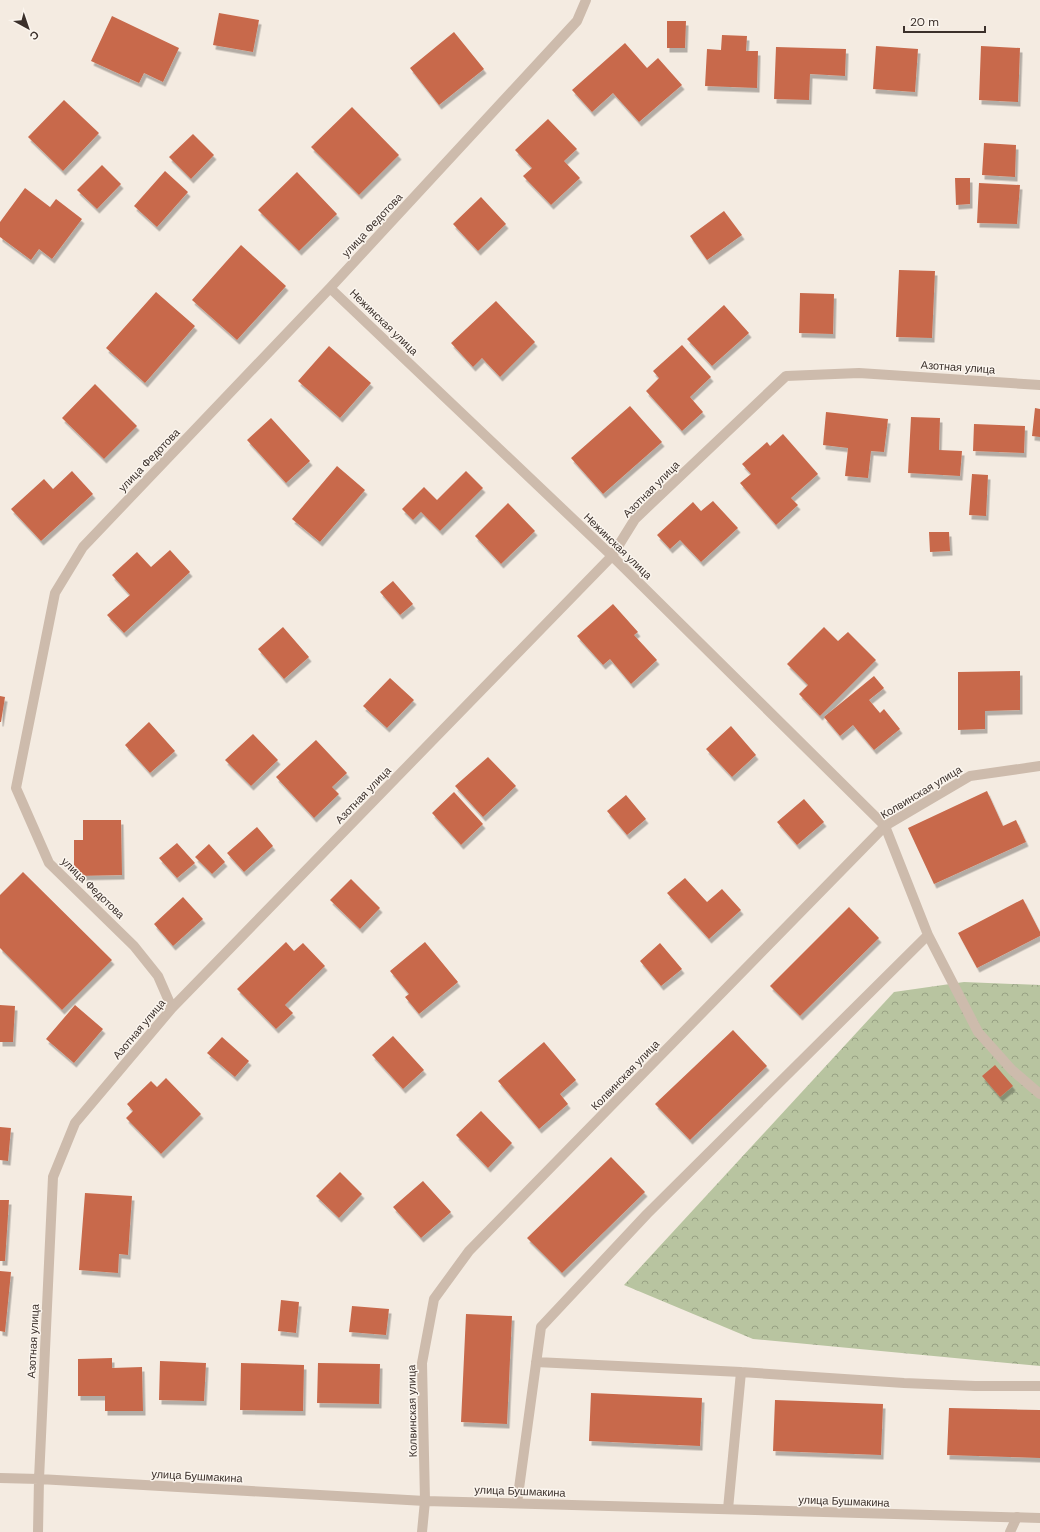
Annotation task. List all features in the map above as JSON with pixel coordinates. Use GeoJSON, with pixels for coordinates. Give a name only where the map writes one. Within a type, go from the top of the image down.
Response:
{"type":"FeatureCollection","features":[{"type":"Feature","properties":{"kind":"street","name":"улица Федотова"},"geometry":{"type":"LineString","coordinates":[[172,1008],[158,976],[134,946],[49,863],[16,788],[55,593],[83,547],[330,288],[577,21],[586,0]]}},
{"type":"Feature","properties":{"kind":"street","name":"Нежинская улица"},"geometry":{"type":"LineString","coordinates":[[330,288],[612,556],[885,826]]}},
{"type":"Feature","properties":{"kind":"street","name":"Азотная улица"},"geometry":{"type":"LineString","coordinates":[[38,1532],[39,1479],[53,1177],[75,1123],[172,1008],[612,556],[636,519],[786,376],[859,373],[1040,384]]}},
{"type":"Feature","properties":{"kind":"street","name":"Колвинская улица"},"geometry":{"type":"LineString","coordinates":[[422,1532],[425,1501],[422,1363],[434,1299],[469,1251],[885,826],[970,776],[1040,766]]}},
{"type":"Feature","properties":{"kind":"street"},"geometry":{"type":"LineString","coordinates":[[885,826],[928,935],[978,1032],[1012,1070],[1040,1094]]}},
{"type":"Feature","properties":{"kind":"street"},"geometry":{"type":"LineString","coordinates":[[517,1503],[541,1326],[647,1214],[928,935]]}},
{"type":"Feature","properties":{"kind":"street"},"geometry":{"type":"LineString","coordinates":[[536,1362],[740,1372],[904,1383],[975,1386],[1040,1386]]}},
{"type":"Feature","properties":{"kind":"street"},"geometry":{"type":"LineString","coordinates":[[728,1509],[740,1372]]}},
{"type":"Feature","properties":{"kind":"street","name":"улица Бушмакина"},"geometry":{"type":"LineString","coordinates":[[0,1478],[425,1501],[1040,1518]]}},
{"type":"Feature","properties":{"kind":"street"},"geometry":{"type":"LineString","coordinates":[[1010,1532],[1017,1518]]}},
{"type":"Feature","properties":{"kind":"green space"},"geometry":{"type":"Polygon","coordinates":[[[964,982],[1040,985],[1040,1366],[753,1339],[624,1285],[894,992],[964,982]]]}},
{"type":"Feature","properties":{"kind":"building"},"geometry":{"type":"Polygon","coordinates":[[[219,13],[259,20],[253,52],[213,45],[219,13]]]}},
{"type":"Feature","properties":{"kind":"building"},"geometry":{"type":"Polygon","coordinates":[[[112,16],[179,48],[163,82],[144,73],[139,83],[91,61],[112,16]]]}},
{"type":"Feature","properties":{"kind":"building"},"geometry":{"type":"Polygon","coordinates":[[[667,21],[686,21],[685,48],[667,48],[667,21]]]}},
{"type":"Feature","properties":{"kind":"building"},"geometry":{"type":"Polygon","coordinates":[[[454,32],[484,69],[439,105],[410,68],[454,32]]]}},
{"type":"Feature","properties":{"kind":"building"},"geometry":{"type":"Polygon","coordinates":[[[722,35],[747,36],[746,51],[758,51],[757,88],[705,86],[707,49],[721,50],[722,35]]]}},
{"type":"Feature","properties":{"kind":"building"},"geometry":{"type":"Polygon","coordinates":[[[625,43],[647,68],[658,58],[682,85],[639,122],[613,93],[592,112],[572,90],[625,43]]]}},
{"type":"Feature","properties":{"kind":"building"},"geometry":{"type":"Polygon","coordinates":[[[876,46],[918,49],[915,92],[873,89],[876,46]]]}},
{"type":"Feature","properties":{"kind":"building"},"geometry":{"type":"Polygon","coordinates":[[[981,46],[1020,48],[1018,102],[979,100],[981,46]]]}},
{"type":"Feature","properties":{"kind":"building"},"geometry":{"type":"Polygon","coordinates":[[[776,47],[846,49],[845,76],[810,74],[809,100],[774,99],[776,47]]]}},
{"type":"Feature","properties":{"kind":"building"},"geometry":{"type":"Polygon","coordinates":[[[64,100],[99,133],[63,171],[28,137],[64,100]]]}},
{"type":"Feature","properties":{"kind":"building"},"geometry":{"type":"Polygon","coordinates":[[[352,107],[399,155],[359,195],[311,147],[352,107]]]}},
{"type":"Feature","properties":{"kind":"building"},"geometry":{"type":"Polygon","coordinates":[[[548,119],[577,149],[564,161],[580,178],[551,205],[523,176],[532,168],[515,150],[548,119]]]}},
{"type":"Feature","properties":{"kind":"building"},"geometry":{"type":"Polygon","coordinates":[[[193,134],[214,155],[191,179],[169,157],[193,134]]]}},
{"type":"Feature","properties":{"kind":"building"},"geometry":{"type":"Polygon","coordinates":[[[984,143],[1016,145],[1015,177],[982,175],[984,143]]]}},
{"type":"Feature","properties":{"kind":"building"},"geometry":{"type":"Polygon","coordinates":[[[102,165],[121,184],[97,209],[77,190],[102,165]]]}},
{"type":"Feature","properties":{"kind":"building"},"geometry":{"type":"Polygon","coordinates":[[[165,171],[188,192],[157,227],[134,206],[165,171]]]}},
{"type":"Feature","properties":{"kind":"building"},"geometry":{"type":"Polygon","coordinates":[[[297,172],[337,214],[299,251],[258,210],[297,172]]]}},
{"type":"Feature","properties":{"kind":"building"},"geometry":{"type":"Polygon","coordinates":[[[955,178],[970,178],[970,204],[956,205],[955,178]]]}},
{"type":"Feature","properties":{"kind":"building"},"geometry":{"type":"Polygon","coordinates":[[[979,183],[1020,185],[1017,224],[977,223],[979,183]]]}},
{"type":"Feature","properties":{"kind":"building"},"geometry":{"type":"Polygon","coordinates":[[[25,188],[50,207],[56,199],[82,219],[52,259],[39,249],[31,260],[0,237],[0,222],[25,188]]]}},
{"type":"Feature","properties":{"kind":"building"},"geometry":{"type":"Polygon","coordinates":[[[481,197],[506,224],[478,251],[453,224],[481,197]]]}},
{"type":"Feature","properties":{"kind":"building"},"geometry":{"type":"Polygon","coordinates":[[[724,211],[742,235],[707,260],[690,236],[724,211]]]}},
{"type":"Feature","properties":{"kind":"building"},"geometry":{"type":"Polygon","coordinates":[[[241,245],[286,286],[237,340],[192,300],[241,245]]]}},
{"type":"Feature","properties":{"kind":"building"},"geometry":{"type":"Polygon","coordinates":[[[899,270],[935,271],[932,338],[896,337],[899,270]]]}},
{"type":"Feature","properties":{"kind":"building"},"geometry":{"type":"Polygon","coordinates":[[[156,292],[195,326],[145,383],[106,348],[156,292]]]}},
{"type":"Feature","properties":{"kind":"building"},"geometry":{"type":"Polygon","coordinates":[[[800,293],[834,294],[833,334],[799,333],[800,293]]]}},
{"type":"Feature","properties":{"kind":"building"},"geometry":{"type":"Polygon","coordinates":[[[496,301],[535,342],[500,377],[482,358],[473,367],[451,343],[496,301]]]}},
{"type":"Feature","properties":{"kind":"building"},"geometry":{"type":"Polygon","coordinates":[[[724,305],[749,333],[712,366],[687,339],[724,305]]]}},
{"type":"Feature","properties":{"kind":"building"},"geometry":{"type":"Polygon","coordinates":[[[682,345],[711,377],[690,397],[703,412],[682,431],[646,391],[659,378],[653,371],[682,345]]]}},
{"type":"Feature","properties":{"kind":"building"},"geometry":{"type":"Polygon","coordinates":[[[329,346],[371,383],[340,418],[298,381],[329,346]]]}},
{"type":"Feature","properties":{"kind":"building"},"geometry":{"type":"Polygon","coordinates":[[[95,384],[137,426],[104,459],[62,418],[95,384]]]}},
{"type":"Feature","properties":{"kind":"building"},"geometry":{"type":"Polygon","coordinates":[[[630,406],[662,442],[603,494],[571,458],[630,406]]]}},
{"type":"Feature","properties":{"kind":"building"},"geometry":{"type":"Polygon","coordinates":[[[1035,408],[1040,409],[1040,437],[1032,436],[1035,408]]]}},
{"type":"Feature","properties":{"kind":"building"},"geometry":{"type":"Polygon","coordinates":[[[826,412],[888,419],[884,452],[871,451],[868,478],[845,476],[848,448],[823,445],[826,412]]]}},
{"type":"Feature","properties":{"kind":"building"},"geometry":{"type":"Polygon","coordinates":[[[911,417],[940,418],[939,450],[962,451],[960,476],[908,473],[911,417]]]}},
{"type":"Feature","properties":{"kind":"building"},"geometry":{"type":"Polygon","coordinates":[[[271,418],[310,461],[286,483],[247,440],[271,418]]]}},
{"type":"Feature","properties":{"kind":"building"},"geometry":{"type":"Polygon","coordinates":[[[974,424],[1025,426],[1024,453],[973,451],[974,424]]]}},
{"type":"Feature","properties":{"kind":"building"},"geometry":{"type":"Polygon","coordinates":[[[783,434],[818,474],[791,498],[798,505],[776,525],[740,483],[751,474],[742,464],[767,442],[770,446],[783,434]]]}},
{"type":"Feature","properties":{"kind":"building"},"geometry":{"type":"Polygon","coordinates":[[[337,466],[365,490],[320,542],[292,519],[337,466]]]}},
{"type":"Feature","properties":{"kind":"building"},"geometry":{"type":"Polygon","coordinates":[[[72,471],[93,494],[41,541],[11,509],[44,479],[53,489],[72,471]]]}},
{"type":"Feature","properties":{"kind":"building"},"geometry":{"type":"Polygon","coordinates":[[[466,471],[483,488],[440,531],[421,512],[413,520],[402,509],[424,487],[437,500],[466,471]]]}},
{"type":"Feature","properties":{"kind":"building"},"geometry":{"type":"Polygon","coordinates":[[[972,474],[988,475],[986,516],[969,515],[972,474]]]}},
{"type":"Feature","properties":{"kind":"building"},"geometry":{"type":"Polygon","coordinates":[[[713,501],[738,528],[701,562],[680,540],[670,549],[657,535],[693,502],[701,511],[713,501]]]}},
{"type":"Feature","properties":{"kind":"building"},"geometry":{"type":"Polygon","coordinates":[[[508,503],[535,531],[501,564],[475,536],[508,503]]]}},
{"type":"Feature","properties":{"kind":"building"},"geometry":{"type":"Polygon","coordinates":[[[929,532],[949,532],[950,551],[930,552],[929,532]]]}},
{"type":"Feature","properties":{"kind":"building"},"geometry":{"type":"Polygon","coordinates":[[[170,550],[190,572],[124,633],[107,615],[130,595],[112,575],[137,552],[151,567],[170,550]]]}},
{"type":"Feature","properties":{"kind":"building"},"geometry":{"type":"Polygon","coordinates":[[[393,581],[413,604],[400,615],[380,592],[393,581]]]}},
{"type":"Feature","properties":{"kind":"building"},"geometry":{"type":"Polygon","coordinates":[[[613,604],[638,632],[634,635],[657,660],[631,684],[610,659],[603,665],[577,636],[613,604]]]}},
{"type":"Feature","properties":{"kind":"building"},"geometry":{"type":"Polygon","coordinates":[[[283,627],[309,657],[284,679],[258,649],[283,627]]]}},
{"type":"Feature","properties":{"kind":"building"},"geometry":{"type":"Polygon","coordinates":[[[824,627],[838,641],[848,632],[876,660],[820,716],[799,694],[808,685],[787,664],[824,627]]]}},
{"type":"Feature","properties":{"kind":"building"},"geometry":{"type":"Polygon","coordinates":[[[1020,671],[1020,710],[985,711],[985,729],[958,730],[958,672],[1020,671]]]}},
{"type":"Feature","properties":{"kind":"building"},"geometry":{"type":"Polygon","coordinates":[[[874,676],[884,688],[869,700],[880,713],[884,709],[900,729],[874,750],[853,725],[840,736],[824,717],[874,676]]]}},
{"type":"Feature","properties":{"kind":"building"},"geometry":{"type":"Polygon","coordinates":[[[390,678],[414,700],[387,728],[363,706],[390,678]]]}},
{"type":"Feature","properties":{"kind":"building"},"geometry":{"type":"Polygon","coordinates":[[[0,696],[5,697],[1,722],[0,722],[0,696]]]}},
{"type":"Feature","properties":{"kind":"building"},"geometry":{"type":"Polygon","coordinates":[[[149,722],[175,751],[150,773],[125,745],[149,722]]]}},
{"type":"Feature","properties":{"kind":"building"},"geometry":{"type":"Polygon","coordinates":[[[731,726],[756,755],[732,777],[706,749],[731,726]]]}},
{"type":"Feature","properties":{"kind":"building"},"geometry":{"type":"Polygon","coordinates":[[[253,734],[278,760],[251,786],[225,760],[253,734]]]}},
{"type":"Feature","properties":{"kind":"building"},"geometry":{"type":"Polygon","coordinates":[[[316,740],[347,773],[332,787],[339,794],[314,818],[276,777],[316,740]]]}},
{"type":"Feature","properties":{"kind":"building"},"geometry":{"type":"Polygon","coordinates":[[[488,757],[516,786],[483,817],[455,786],[488,757]]]}},
{"type":"Feature","properties":{"kind":"building"},"geometry":{"type":"Polygon","coordinates":[[[987,791],[1003,826],[1016,820],[1026,842],[934,884],[908,828],[987,791]]]}},
{"type":"Feature","properties":{"kind":"building"},"geometry":{"type":"Polygon","coordinates":[[[454,792],[483,824],[461,845],[432,813],[454,792]]]}},
{"type":"Feature","properties":{"kind":"building"},"geometry":{"type":"Polygon","coordinates":[[[626,795],[646,819],[627,835],[607,811],[626,795]]]}},
{"type":"Feature","properties":{"kind":"building"},"geometry":{"type":"Polygon","coordinates":[[[804,799],[824,822],[797,845],[777,822],[804,799]]]}},
{"type":"Feature","properties":{"kind":"building"},"geometry":{"type":"Polygon","coordinates":[[[83,820],[121,820],[122,875],[74,876],[74,840],[83,840],[83,820]]]}},
{"type":"Feature","properties":{"kind":"building"},"geometry":{"type":"Polygon","coordinates":[[[257,827],[273,846],[244,872],[227,853],[257,827]]]}},
{"type":"Feature","properties":{"kind":"building"},"geometry":{"type":"Polygon","coordinates":[[[177,843],[195,863],[177,878],[159,858],[177,843]]]}},
{"type":"Feature","properties":{"kind":"building"},"geometry":{"type":"Polygon","coordinates":[[[209,844],[225,862],[212,874],[195,857],[209,844]]]}},
{"type":"Feature","properties":{"kind":"building"},"geometry":{"type":"Polygon","coordinates":[[[23,872],[112,960],[62,1010],[0,948],[0,895],[23,872]]]}},
{"type":"Feature","properties":{"kind":"building"},"geometry":{"type":"Polygon","coordinates":[[[685,878],[707,902],[722,889],[741,910],[709,939],[667,893],[685,878]]]}},
{"type":"Feature","properties":{"kind":"building"},"geometry":{"type":"Polygon","coordinates":[[[351,879],[380,908],[360,929],[330,900],[351,879]]]}},
{"type":"Feature","properties":{"kind":"building"},"geometry":{"type":"Polygon","coordinates":[[[183,897],[203,919],[173,946],[154,924],[183,897]]]}},
{"type":"Feature","properties":{"kind":"building"},"geometry":{"type":"Polygon","coordinates":[[[1023,899],[1040,932],[1040,936],[977,968],[958,933],[1023,899]]]}},
{"type":"Feature","properties":{"kind":"building"},"geometry":{"type":"Polygon","coordinates":[[[849,907],[879,938],[800,1016],[770,986],[849,907]]]}},
{"type":"Feature","properties":{"kind":"building"},"geometry":{"type":"Polygon","coordinates":[[[286,942],[294,951],[303,943],[325,966],[285,1005],[293,1013],[276,1029],[237,989],[286,942]]]}},
{"type":"Feature","properties":{"kind":"building"},"geometry":{"type":"Polygon","coordinates":[[[425,942],[458,982],[419,1014],[405,997],[409,994],[390,971],[425,942]]]}},
{"type":"Feature","properties":{"kind":"building"},"geometry":{"type":"Polygon","coordinates":[[[660,943],[682,969],[661,986],[640,961],[660,943]]]}},
{"type":"Feature","properties":{"kind":"building"},"geometry":{"type":"Polygon","coordinates":[[[0,1005],[15,1006],[13,1042],[0,1042],[0,1005]]]}},
{"type":"Feature","properties":{"kind":"building"},"geometry":{"type":"Polygon","coordinates":[[[75,1005],[103,1029],[74,1063],[46,1039],[75,1005]]]}},
{"type":"Feature","properties":{"kind":"building"},"geometry":{"type":"Polygon","coordinates":[[[733,1030],[767,1066],[690,1140],[655,1104],[733,1030]]]}},
{"type":"Feature","properties":{"kind":"building"},"geometry":{"type":"Polygon","coordinates":[[[393,1036],[424,1070],[403,1089],[372,1055],[393,1036]]]}},
{"type":"Feature","properties":{"kind":"building"},"geometry":{"type":"Polygon","coordinates":[[[222,1037],[249,1061],[235,1077],[207,1053],[222,1037]]]}},
{"type":"Feature","properties":{"kind":"building"},"geometry":{"type":"Polygon","coordinates":[[[544,1042],[576,1080],[560,1094],[568,1104],[539,1129],[498,1081],[544,1042]]]}},
{"type":"Feature","properties":{"kind":"building"},"geometry":{"type":"Polygon","coordinates":[[[995,1065],[1013,1086],[1000,1097],[982,1076],[995,1065]]]}},
{"type":"Feature","properties":{"kind":"building"},"geometry":{"type":"Polygon","coordinates":[[[166,1078],[201,1114],[161,1154],[126,1118],[133,1111],[127,1104],[151,1081],[157,1087],[166,1078]]]}},
{"type":"Feature","properties":{"kind":"building"},"geometry":{"type":"Polygon","coordinates":[[[481,1111],[512,1143],[488,1168],[456,1135],[481,1111]]]}},
{"type":"Feature","properties":{"kind":"building"},"geometry":{"type":"Polygon","coordinates":[[[0,1127],[11,1128],[8,1161],[0,1160],[0,1127]]]}},
{"type":"Feature","properties":{"kind":"building"},"geometry":{"type":"Polygon","coordinates":[[[611,1157],[645,1192],[562,1273],[527,1238],[611,1157]]]}},
{"type":"Feature","properties":{"kind":"building"},"geometry":{"type":"Polygon","coordinates":[[[340,1172],[362,1194],[339,1218],[316,1196],[340,1172]]]}},
{"type":"Feature","properties":{"kind":"building"},"geometry":{"type":"Polygon","coordinates":[[[423,1181],[451,1212],[421,1238],[393,1207],[423,1181]]]}},
{"type":"Feature","properties":{"kind":"building"},"geometry":{"type":"Polygon","coordinates":[[[85,1193],[132,1196],[128,1255],[119,1254],[118,1273],[79,1270],[85,1193]]]}},
{"type":"Feature","properties":{"kind":"building"},"geometry":{"type":"Polygon","coordinates":[[[0,1200],[9,1200],[5,1261],[0,1261],[0,1200]]]}},
{"type":"Feature","properties":{"kind":"building"},"geometry":{"type":"Polygon","coordinates":[[[0,1271],[11,1272],[5,1332],[0,1331],[0,1271]]]}},
{"type":"Feature","properties":{"kind":"building"},"geometry":{"type":"Polygon","coordinates":[[[281,1300],[299,1302],[296,1333],[278,1331],[281,1300]]]}},
{"type":"Feature","properties":{"kind":"building"},"geometry":{"type":"Polygon","coordinates":[[[352,1306],[389,1309],[386,1335],[349,1332],[352,1306]]]}},
{"type":"Feature","properties":{"kind":"building"},"geometry":{"type":"Polygon","coordinates":[[[466,1314],[512,1316],[507,1424],[461,1422],[466,1314]]]}},
{"type":"Feature","properties":{"kind":"building"},"geometry":{"type":"Polygon","coordinates":[[[112,1358],[112,1368],[142,1367],[143,1411],[105,1411],[105,1396],[78,1396],[78,1359],[112,1358]]]}},
{"type":"Feature","properties":{"kind":"building"},"geometry":{"type":"Polygon","coordinates":[[[160,1361],[206,1363],[204,1401],[159,1400],[160,1361]]]}},
{"type":"Feature","properties":{"kind":"building"},"geometry":{"type":"Polygon","coordinates":[[[241,1363],[304,1365],[303,1411],[240,1410],[241,1363]]]}},
{"type":"Feature","properties":{"kind":"building"},"geometry":{"type":"Polygon","coordinates":[[[318,1363],[380,1364],[379,1404],[317,1403],[318,1363]]]}},
{"type":"Feature","properties":{"kind":"building"},"geometry":{"type":"Polygon","coordinates":[[[591,1393],[702,1398],[700,1446],[589,1441],[591,1393]]]}},
{"type":"Feature","properties":{"kind":"building"},"geometry":{"type":"Polygon","coordinates":[[[775,1400],[883,1404],[881,1455],[773,1451],[775,1400]]]}},
{"type":"Feature","properties":{"kind":"building"},"geometry":{"type":"Polygon","coordinates":[[[949,1408],[1040,1410],[1040,1458],[947,1455],[949,1408]]]}}]}
